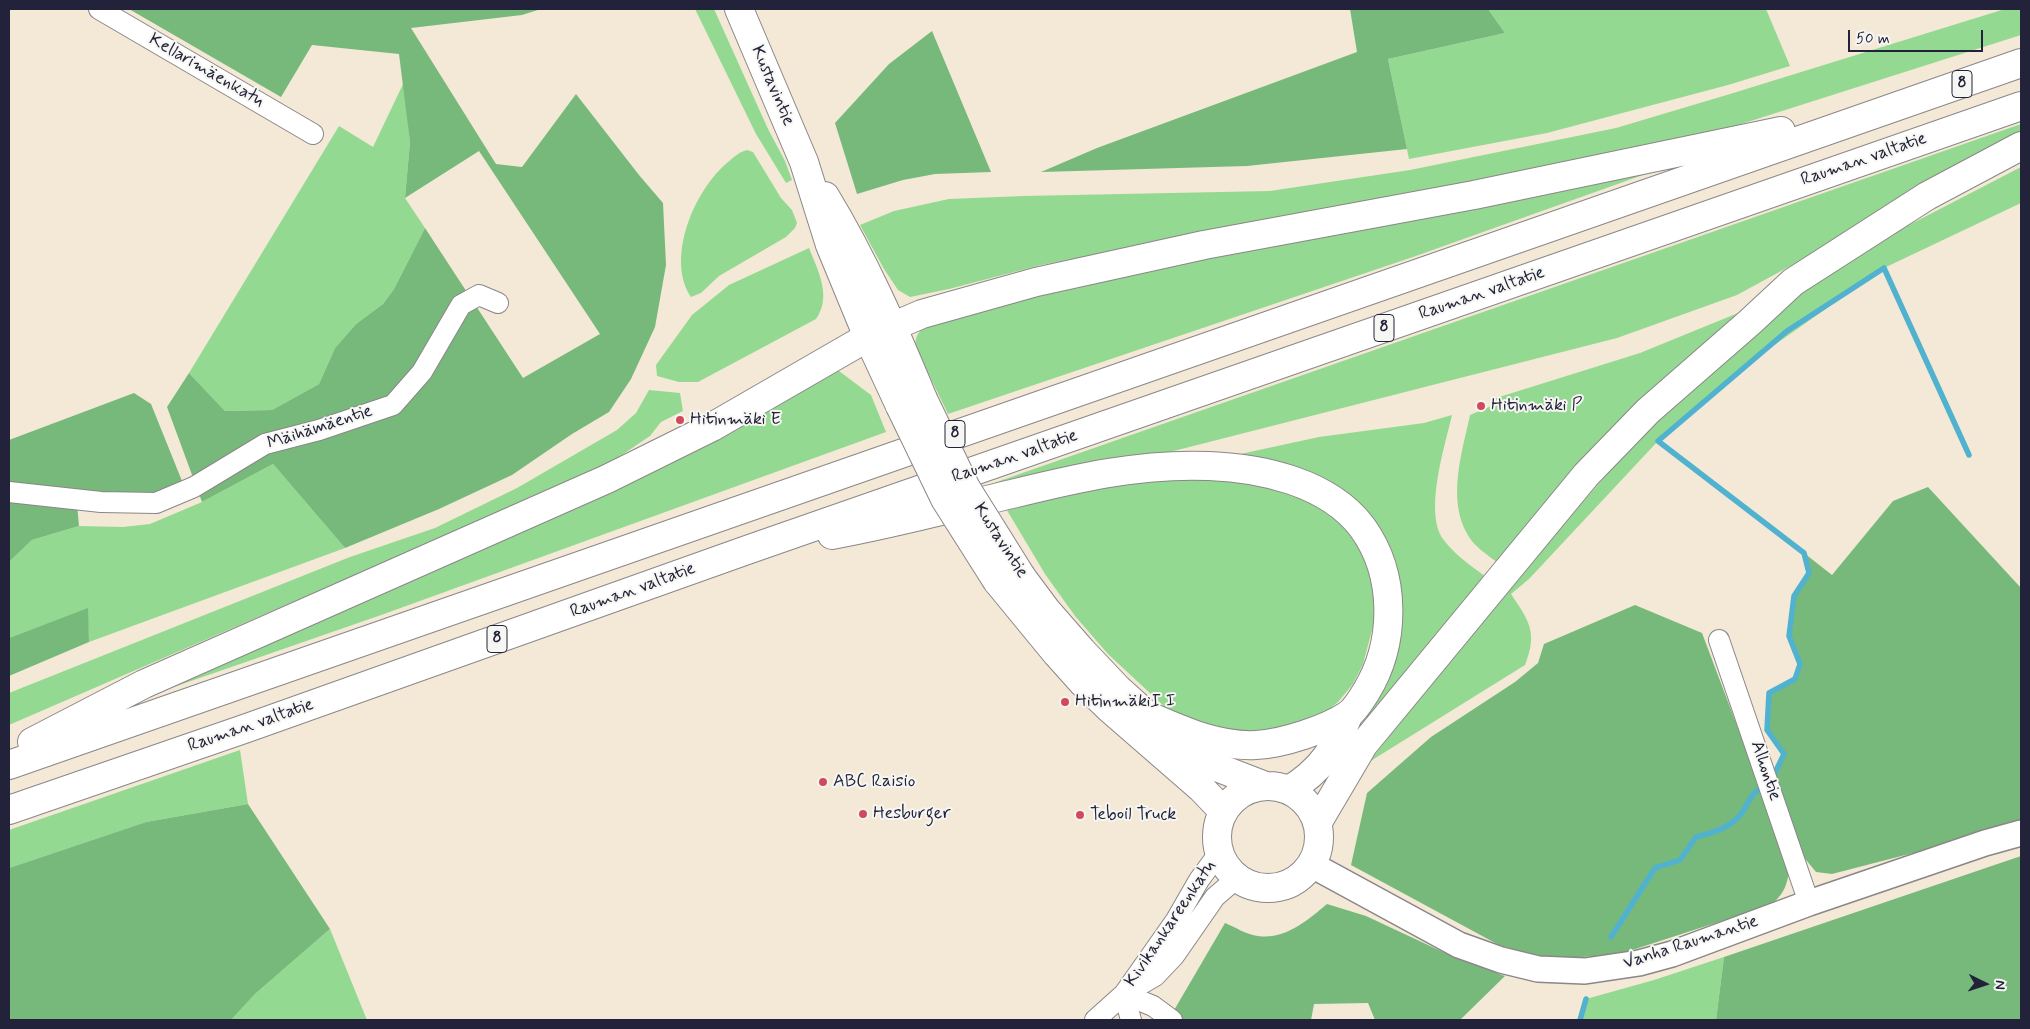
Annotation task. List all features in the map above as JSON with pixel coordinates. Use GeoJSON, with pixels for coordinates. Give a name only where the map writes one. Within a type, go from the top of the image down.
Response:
{"type":"FeatureCollection","features":[{"type":"Feature","properties":{"kind":"main road","name":"Kustavintie"},"geometry":{"type":"LineString","coordinates":[[739,9],[804,162],[830,245],[868,337],[966,488],[1009,578],[1057,654],[1090,689],[1156,751],[1202,789],[1223,812]]}},
{"type":"Feature","properties":{"kind":"main road","name":"8"},"geometry":{"type":"LineString","coordinates":[[9,765],[2021,63]]}},
{"type":"Feature","properties":{"kind":"main road"},"geometry":{"type":"LineString","coordinates":[[9,754],[144,684],[607,479],[766,396],[868,337],[922,314],[1036,282],[1195,247],[1646,161],[1902,105]]}},
{"type":"Feature","properties":{"kind":"main road","name":"Rauman valtatie"},"geometry":{"type":"LineString","coordinates":[[9,810],[257,725],[747,550],[2021,106]]}},
{"type":"Feature","properties":{"kind":"main road"},"geometry":{"type":"LineString","coordinates":[[1318,822],[1364,744],[1579,482],[1648,411],[1793,282],[1927,196],[2021,146]]}},
{"type":"Feature","properties":{"kind":"main road","name":"Kustavintie"},"geometry":{"type":"LineString","coordinates":[[804,162],[850,236],[893,326],[912,403]]}},
{"type":"Feature","properties":{"kind":"main road"},"geometry":{"type":"LineString","coordinates":[[747,550],[884,525],[1079,478],[1150,466],[1209,466],[1243,469],[1302,483],[1346,512],[1361,526],[1381,563],[1388,609],[1388,629],[1384,652],[1374,678],[1350,714],[1340,736],[1321,765],[1303,782],[1276,788],[1247,790],[1233,799],[1223,812],[1218,825],[1216,839],[1219,853],[1226,867],[1237,878],[1252,886],[1268,888],[1285,886],[1293,882],[1312,865],[1318,851],[1320,837],[1318,822],[1311,809],[1302,798],[1276,788]]}},
{"type":"Feature","properties":{"kind":"main road","name":"Kustavintie"},"geometry":{"type":"LineString","coordinates":[[1009,578],[1047,611],[1118,689],[1187,751],[1206,763],[1276,788]]}},
{"type":"Feature","properties":{"kind":"main road"},"geometry":{"type":"LineString","coordinates":[[1149,716],[1196,736],[1217,741],[1255,745],[1284,742],[1350,714]]}},
{"type":"Feature","properties":{"kind":"street","name":"Kellarimäenkatu"},"geometry":{"type":"LineString","coordinates":[[99,9],[314,134]]}},
{"type":"Feature","properties":{"kind":"street","name":"Mäihämäentie"},"geometry":{"type":"LineString","coordinates":[[9,492],[101,502],[156,503],[194,487],[265,444],[319,430],[393,405],[422,372],[461,306],[479,295],[498,304]]}},
{"type":"Feature","properties":{"kind":"street","name":"Alhontie"},"geometry":{"type":"LineString","coordinates":[[1719,640],[1809,903]]}},
{"type":"Feature","properties":{"kind":"street","name":"Vanha Raumantie"},"geometry":{"type":"LineString","coordinates":[[1312,865],[1459,945],[1480,954],[1517,964],[1559,971],[1585,972],[1639,963],[1672,954],[1809,903],[1985,843],[2021,834]]}},
{"type":"Feature","properties":{"kind":"street","name":"Kivikankareenkatu"},"geometry":{"type":"LineString","coordinates":[[1124,994],[1176,920],[1199,880],[1219,853]]}},
{"type":"Feature","properties":{"kind":"street","name":"Kivikankareenkatu"},"geometry":{"type":"LineString","coordinates":[[1124,994],[1155,976],[1174,956],[1215,897],[1237,878]]}},
{"type":"Feature","properties":{"kind":"street","name":"Kivikankareenkatu"},"geometry":{"type":"LineString","coordinates":[[1124,994],[1131,1020]]}},
{"type":"Feature","properties":{"kind":"street"},"geometry":{"type":"LineString","coordinates":[[1095,1020],[1124,994],[1152,1006],[1172,1020]]}},
{"type":"Feature","properties":{"kind":"green space"},"geometry":{"type":"Polygon","coordinates":[[[129,9],[541,9],[522,15],[411,28],[496,164],[522,167],[576,94],[663,203],[666,265],[655,327],[631,379],[609,412],[572,434],[512,475],[439,509],[345,548],[273,464],[202,502],[167,407],[189,373],[225,411],[272,410],[319,384],[335,348],[356,324],[383,304],[394,289],[425,228],[523,378],[600,334],[479,151],[405,198],[410,142],[399,54],[312,45],[281,97],[129,9]]]}},
{"type":"Feature","properties":{"kind":"green space"},"geometry":{"type":"Polygon","coordinates":[[[695,9],[714,9],[768,129],[785,161],[792,180],[786,183],[756,134],[695,9]]]}},
{"type":"Feature","properties":{"kind":"green space"},"geometry":{"type":"Polygon","coordinates":[[[1350,9],[1488,9],[1505,33],[1388,59],[1407,149],[1247,166],[1041,172],[1097,148],[1357,52],[1350,9]]]}},
{"type":"Feature","properties":{"kind":"green space"},"geometry":{"type":"Polygon","coordinates":[[[1488,9],[1766,9],[1790,66],[1728,85],[1547,133],[1409,159],[1388,59],[1505,33],[1488,9]]]}},
{"type":"Feature","properties":{"kind":"green space"},"geometry":{"type":"Polygon","coordinates":[[[2005,9],[2021,9],[2021,35],[1735,126],[1618,156],[1041,265],[910,297],[898,290],[860,225],[894,211],[949,199],[1270,191],[1410,170],[1616,128],[2005,9]]]}},
{"type":"Feature","properties":{"kind":"green space"},"geometry":{"type":"Polygon","coordinates":[[[932,31],[991,172],[935,174],[903,180],[857,194],[835,123],[889,64],[932,31]]]}},
{"type":"Feature","properties":{"kind":"green space"},"geometry":{"type":"Polygon","coordinates":[[[404,82],[410,142],[405,198],[425,228],[394,289],[383,304],[356,324],[335,348],[319,384],[272,410],[225,411],[189,373],[339,126],[373,147],[404,82]]]}},
{"type":"Feature","properties":{"kind":"green space"},"geometry":{"type":"Polygon","coordinates":[[[2021,124],[2021,135],[1958,164],[1794,264],[1737,295],[1617,338],[1162,454],[991,490],[988,485],[2021,124]]]}},
{"type":"Feature","properties":{"kind":"green space"},"geometry":{"type":"Polygon","coordinates":[[[747,150],[753,152],[781,198],[792,210],[797,223],[795,228],[786,237],[719,276],[701,293],[691,297],[684,281],[681,263],[687,225],[695,206],[716,174],[728,162],[747,150]]]}},
{"type":"Feature","properties":{"kind":"green space"},"geometry":{"type":"Polygon","coordinates":[[[2021,167],[2021,203],[1884,268],[1763,353],[1658,441],[1529,579],[1511,594],[1530,627],[1531,644],[1525,665],[1369,762],[1507,588],[1645,431],[1780,308],[1882,239],[2021,167]]]}},
{"type":"Feature","properties":{"kind":"green space"},"geometry":{"type":"Polygon","coordinates":[[[1657,170],[1413,257],[948,414],[915,346],[918,334],[928,325],[1038,295],[1280,243],[1657,170]]]}},
{"type":"Feature","properties":{"kind":"green space"},"geometry":{"type":"Polygon","coordinates":[[[809,248],[823,292],[821,310],[816,319],[698,382],[679,382],[657,376],[656,365],[692,315],[729,285],[809,248]]]}},
{"type":"Feature","properties":{"kind":"green space"},"geometry":{"type":"Polygon","coordinates":[[[1738,313],[1650,395],[1498,563],[1472,541],[1462,523],[1457,493],[1460,461],[1470,415],[1496,404],[1496,398],[1640,353],[1738,313]]]}},
{"type":"Feature","properties":{"kind":"green space"},"geometry":{"type":"Polygon","coordinates":[[[835,368],[871,395],[886,432],[384,614],[145,697],[835,368]]]}},
{"type":"Feature","properties":{"kind":"green space"},"geometry":{"type":"Polygon","coordinates":[[[649,390],[680,393],[683,411],[661,422],[650,436],[604,467],[9,725],[9,693],[350,557],[435,528],[517,488],[617,430],[636,413],[649,390]]]}},
{"type":"Feature","properties":{"kind":"green space"},"geometry":{"type":"Polygon","coordinates":[[[134,393],[151,404],[182,481],[154,497],[9,484],[9,440],[134,393]]]}},
{"type":"Feature","properties":{"kind":"green space"},"geometry":{"type":"Polygon","coordinates":[[[1452,415],[1438,478],[1435,512],[1438,527],[1443,539],[1453,550],[1486,577],[1334,766],[1367,717],[1386,682],[1398,646],[1402,605],[1389,570],[1365,517],[1222,458],[1319,437],[1424,423],[1452,415]]]}},
{"type":"Feature","properties":{"kind":"green space"},"geometry":{"type":"Polygon","coordinates":[[[273,464],[345,548],[89,642],[87,609],[9,638],[9,562],[32,540],[79,526],[123,527],[150,524],[202,502],[273,464]]]}},
{"type":"Feature","properties":{"kind":"green space"},"geometry":{"type":"Polygon","coordinates":[[[1190,477],[1245,480],[1304,497],[1343,521],[1371,563],[1376,615],[1363,664],[1353,684],[1338,702],[1308,723],[1255,736],[1203,725],[1166,708],[1108,654],[1075,616],[1045,574],[1005,507],[1069,490],[1190,477]]]}},
{"type":"Feature","properties":{"kind":"green space"},"geometry":{"type":"Polygon","coordinates":[[[1928,487],[2021,588],[2021,825],[1832,874],[1816,872],[1802,855],[1774,773],[1784,754],[1767,730],[1769,693],[1795,679],[1800,664],[1789,636],[1794,596],[1809,573],[1804,553],[1832,575],[1893,501],[1928,487]]]}},
{"type":"Feature","properties":{"kind":"green space"},"geometry":{"type":"Polygon","coordinates":[[[9,497],[77,504],[79,526],[32,540],[9,562],[9,497]]]}},
{"type":"Feature","properties":{"kind":"green space"},"geometry":{"type":"Polygon","coordinates":[[[1635,605],[1702,633],[1790,866],[1785,888],[1771,905],[1620,954],[1545,960],[1497,944],[1351,865],[1367,793],[1431,737],[1515,682],[1538,663],[1544,644],[1635,605]]]}},
{"type":"Feature","properties":{"kind":"green space"},"geometry":{"type":"Polygon","coordinates":[[[88,608],[89,642],[9,676],[9,638],[88,608]]]}},
{"type":"Feature","properties":{"kind":"green space"},"geometry":{"type":"Polygon","coordinates":[[[240,750],[248,804],[146,822],[9,868],[9,830],[240,750]]]}},
{"type":"Feature","properties":{"kind":"green space"},"geometry":{"type":"Polygon","coordinates":[[[248,804],[330,929],[255,994],[231,1020],[9,1020],[9,868],[146,822],[248,804]]]}},
{"type":"Feature","properties":{"kind":"green space"},"geometry":{"type":"Polygon","coordinates":[[[2021,856],[2021,1020],[1716,1020],[1724,957],[2021,856]]]}},
{"type":"Feature","properties":{"kind":"green space"},"geometry":{"type":"Polygon","coordinates":[[[1327,904],[1366,916],[1458,959],[1505,976],[1460,1020],[1375,1020],[1368,1003],[1314,1004],[1311,1020],[1183,1020],[1173,1012],[1225,923],[1245,933],[1268,936],[1278,935],[1296,928],[1327,904]]]}},
{"type":"Feature","properties":{"kind":"green space"},"geometry":{"type":"Polygon","coordinates":[[[330,929],[367,1020],[231,1020],[255,994],[330,929]]]}},
{"type":"Feature","properties":{"kind":"green space"},"geometry":{"type":"Polygon","coordinates":[[[1724,957],[1716,1020],[1580,1020],[1586,999],[1654,980],[1724,957]]]}},
{"type":"Feature","properties":{"kind":"waterway"},"geometry":{"type":"LineString","coordinates":[[1772,779],[1784,754],[1767,730],[1769,693],[1795,679],[1800,664],[1789,636],[1794,596],[1809,573],[1804,553],[1658,441],[1787,331],[1884,268],[1969,455]]}},
{"type":"Feature","properties":{"kind":"waterway"},"geometry":{"type":"LineString","coordinates":[[1611,937],[1655,868],[1680,860],[1696,837],[1714,832],[1732,823],[1741,814],[1753,795],[1766,785]]}},
{"type":"Feature","properties":{"kind":"waterway"},"geometry":{"type":"LineString","coordinates":[[1580,1020],[1586,999]]}},
{"type":"Feature","properties":{"kind":"place","name":"Hitinmäki P"},"geometry":{"type":"Point","coordinates":[1481,406]}},
{"type":"Feature","properties":{"kind":"place","name":"Hitinmäki E"},"geometry":{"type":"Point","coordinates":[680,420]}},
{"type":"Feature","properties":{"kind":"place","name":"HitinmäkiI I"},"geometry":{"type":"Point","coordinates":[1065,702]}},
{"type":"Feature","properties":{"kind":"place","name":"ABC Raisio"},"geometry":{"type":"Point","coordinates":[823,782]}},
{"type":"Feature","properties":{"kind":"place","name":"Hesburger"},"geometry":{"type":"Point","coordinates":[863,814]}},
{"type":"Feature","properties":{"kind":"place","name":"Teboil Truck"},"geometry":{"type":"Point","coordinates":[1080,815]}}]}
